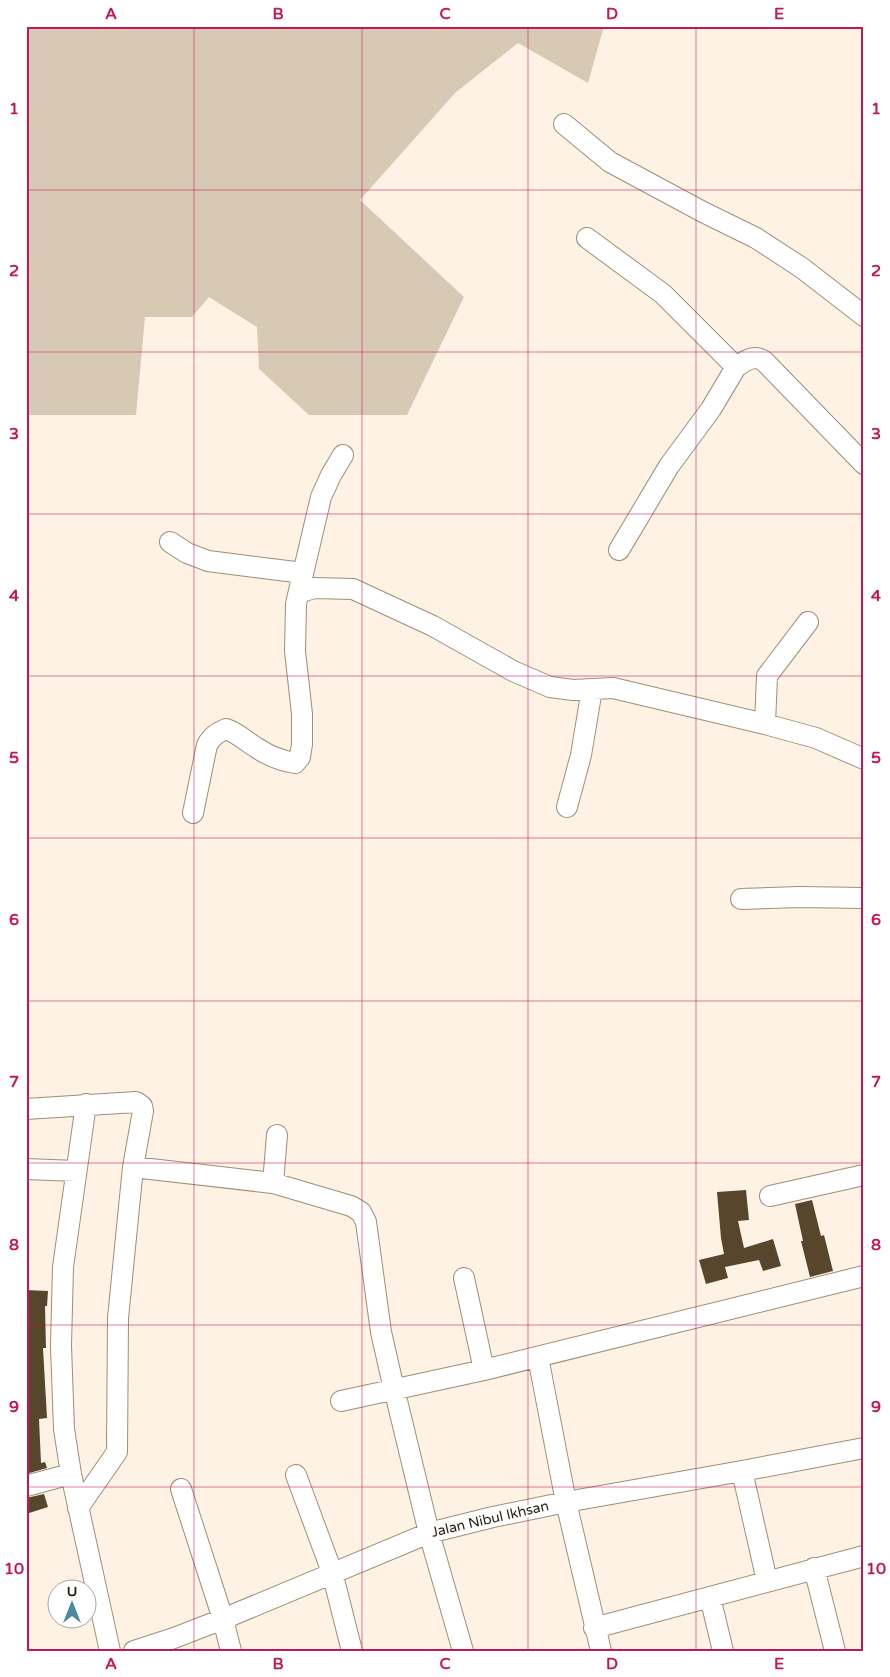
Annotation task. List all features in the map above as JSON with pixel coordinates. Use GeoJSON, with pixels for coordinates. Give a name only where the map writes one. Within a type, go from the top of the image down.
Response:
{"type":"FeatureCollection","features":[{"type":"Feature","properties":{"kind":"street"},"geometry":{"type":"LineString","coordinates":[[564,124],[610,162],[756,238],[802,268],[864,316]]}},
{"type":"Feature","properties":{"kind":"street"},"geometry":{"type":"LineString","coordinates":[[587,238],[663,294],[736,367]]}},
{"type":"Feature","properties":{"kind":"street"},"geometry":{"type":"LineString","coordinates":[[619,550],[669,466],[710,409],[736,367],[750,359],[760,358],[764,361],[864,464]]}},
{"type":"Feature","properties":{"kind":"street"},"geometry":{"type":"LineString","coordinates":[[193,814],[207,744],[212,736],[226,728],[258,749],[284,762],[295,763],[300,757],[302,714],[295,651],[296,604],[321,497],[343,454]]}},
{"type":"Feature","properties":{"kind":"street"},"geometry":{"type":"LineString","coordinates":[[170,542],[187,553],[208,561],[303,574]]}},
{"type":"Feature","properties":{"kind":"street"},"geometry":{"type":"LineString","coordinates":[[298,595],[315,588],[353,589],[432,626],[513,671],[550,687],[573,690],[612,688],[654,696],[816,738],[864,759]]}},
{"type":"Feature","properties":{"kind":"street"},"geometry":{"type":"LineString","coordinates":[[765,724],[768,676],[808,622]]}},
{"type":"Feature","properties":{"kind":"street"},"geometry":{"type":"LineString","coordinates":[[568,807],[581,755],[592,689]]}},
{"type":"Feature","properties":{"kind":"street"},"geometry":{"type":"LineString","coordinates":[[742,899],[799,897],[864,898]]}},
{"type":"Feature","properties":{"kind":"street"},"geometry":{"type":"LineString","coordinates":[[26,1109],[136,1102],[142,1106],[143,1111],[132,1166],[118,1318],[117,1452],[78,1508]]}},
{"type":"Feature","properties":{"kind":"street"},"geometry":{"type":"LineString","coordinates":[[86,1104],[63,1266],[61,1346],[64,1429],[78,1508],[110,1651]]}},
{"type":"Feature","properties":{"kind":"street"},"geometry":{"type":"LineString","coordinates":[[273,1183],[277,1135]]}},
{"type":"Feature","properties":{"kind":"street"},"geometry":{"type":"LineString","coordinates":[[132,1166],[273,1183],[351,1206],[360,1212],[366,1222],[381,1332],[429,1533],[463,1651]]}},
{"type":"Feature","properties":{"kind":"street"},"geometry":{"type":"LineString","coordinates":[[26,1170],[76,1171]]}},
{"type":"Feature","properties":{"kind":"street"},"geometry":{"type":"LineString","coordinates":[[770,1196],[864,1174]]}},
{"type":"Feature","properties":{"kind":"street"},"geometry":{"type":"LineString","coordinates":[[341,1401],[484,1370],[864,1276]]}},
{"type":"Feature","properties":{"kind":"street"},"geometry":{"type":"LineString","coordinates":[[464,1278],[484,1370]]}},
{"type":"Feature","properties":{"kind":"street"},"geometry":{"type":"LineString","coordinates":[[538,1357],[566,1502],[594,1628],[601,1651]]}},
{"type":"Feature","properties":{"kind":"street","name":"Jalan Nibul Ikhsan"},"geometry":{"type":"LineString","coordinates":[[134,1651],[223,1619],[429,1533],[566,1502],[864,1448]]}},
{"type":"Feature","properties":{"kind":"street"},"geometry":{"type":"LineString","coordinates":[[742,1471],[767,1581]]}},
{"type":"Feature","properties":{"kind":"street"},"geometry":{"type":"LineString","coordinates":[[26,1486],[71,1474]]}},
{"type":"Feature","properties":{"kind":"street"},"geometry":{"type":"LineString","coordinates":[[296,1475],[332,1572],[352,1651]]}},
{"type":"Feature","properties":{"kind":"street"},"geometry":{"type":"LineString","coordinates":[[181,1489],[223,1619],[231,1651]]}},
{"type":"Feature","properties":{"kind":"street"},"geometry":{"type":"LineString","coordinates":[[594,1628],[864,1556]]}},
{"type":"Feature","properties":{"kind":"street"},"geometry":{"type":"LineString","coordinates":[[814,1568],[835,1651]]}},
{"type":"Feature","properties":{"kind":"street"},"geometry":{"type":"LineString","coordinates":[[710,1597],[723,1651]]}},
{"type":"Feature","properties":{"kind":"shaded area"},"geometry":{"type":"Polygon","coordinates":[[[26,26],[604,26],[588,83],[518,43],[455,93],[360,200],[464,297],[407,415],[309,415],[259,369],[257,327],[209,297],[192,317],[145,317],[136,415],[26,415],[26,26]]]}},
{"type":"Feature","properties":{"kind":"building"},"geometry":{"type":"Polygon","coordinates":[[[746,1190],[749,1220],[738,1221],[744,1248],[773,1239],[781,1266],[763,1271],[759,1260],[725,1267],[728,1278],[706,1284],[699,1260],[724,1254],[717,1192],[746,1190]]]}},
{"type":"Feature","properties":{"kind":"building"},"geometry":{"type":"Polygon","coordinates":[[[812,1200],[821,1236],[824,1235],[833,1271],[810,1277],[801,1241],[803,1241],[795,1204],[812,1200]]]}},
{"type":"Feature","properties":{"kind":"building"},"geometry":{"type":"Polygon","coordinates":[[[26,1290],[48,1291],[47,1306],[45,1306],[46,1348],[43,1348],[47,1418],[39,1419],[41,1463],[45,1462],[47,1468],[26,1474],[26,1290]]]}},
{"type":"Feature","properties":{"kind":"building"},"geometry":{"type":"Polygon","coordinates":[[[44,1494],[48,1507],[26,1514],[26,1498],[44,1494]]]}}]}
